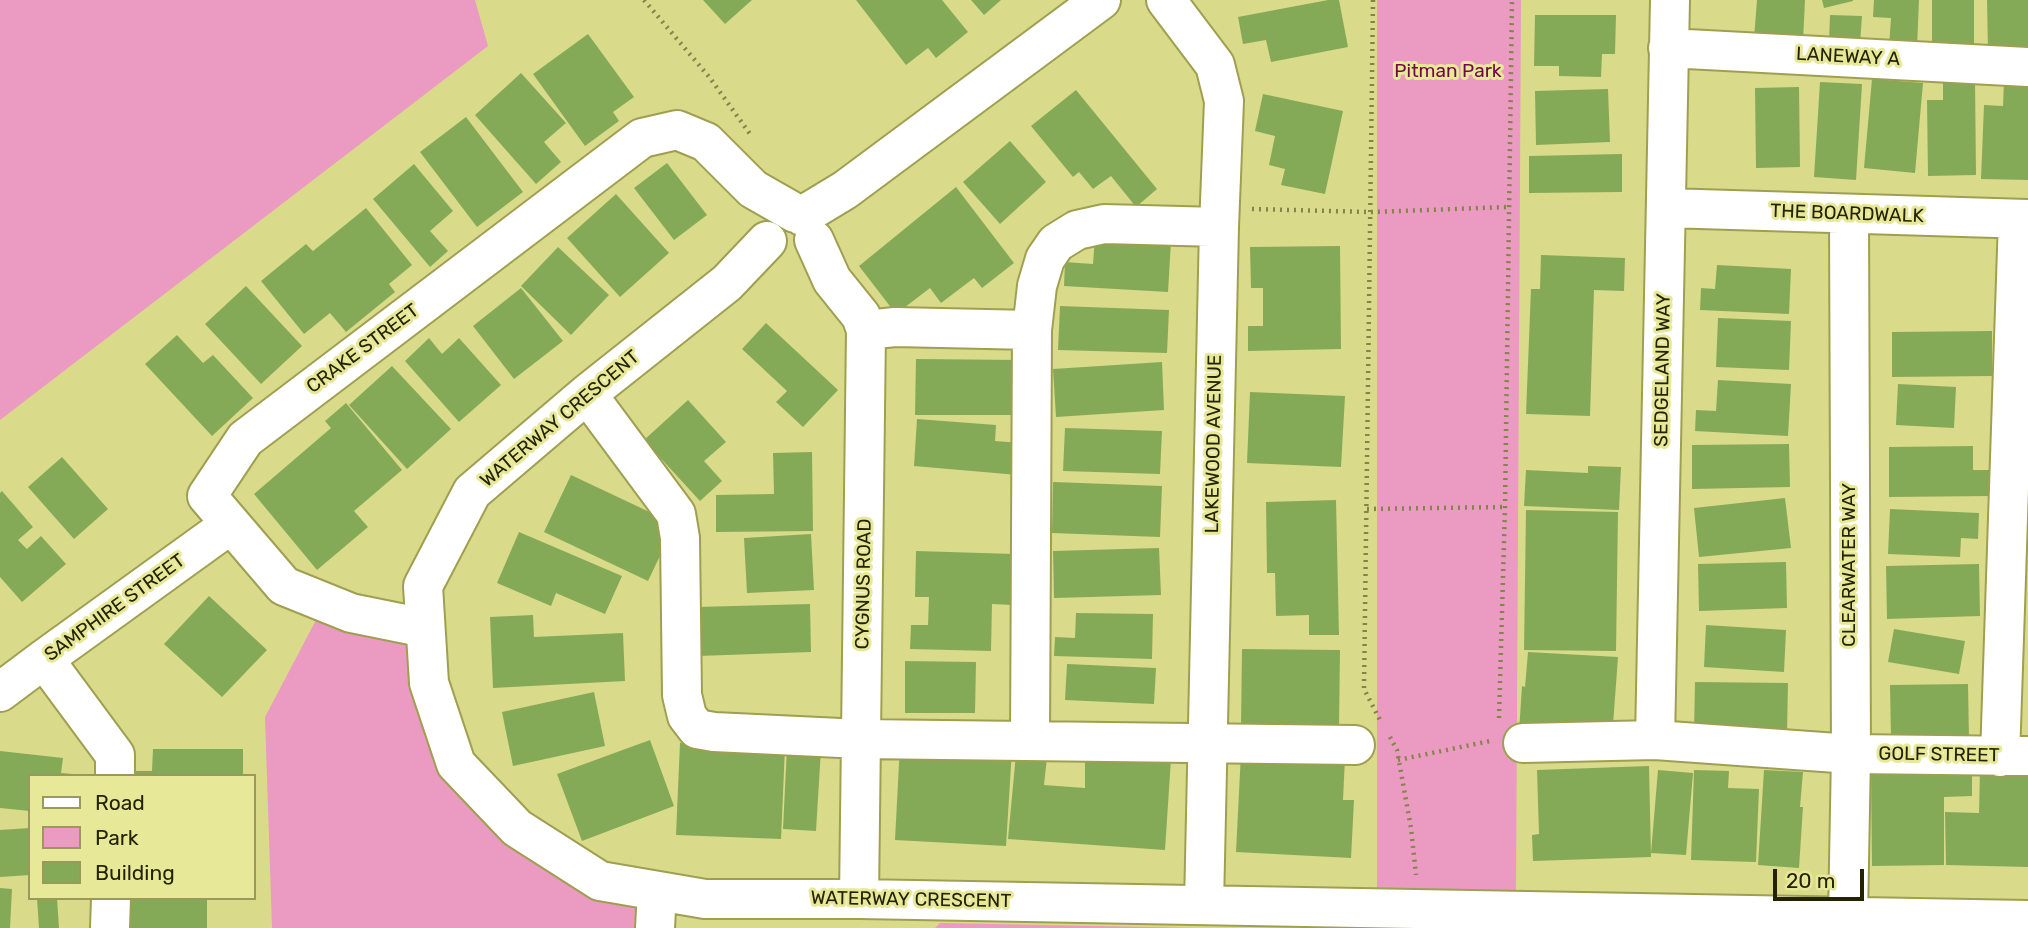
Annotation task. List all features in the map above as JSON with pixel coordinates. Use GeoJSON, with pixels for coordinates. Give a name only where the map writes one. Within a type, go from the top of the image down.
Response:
{"type":"FeatureCollection","features":[{"type":"Feature","properties":{"kind":"street","name":"WATERWAY CRESCENT"},"geometry":{"type":"LineString","coordinates":[[1101,0],[845,190],[791,236],[587,394],[472,492],[422,586],[429,683],[456,764],[517,828],[600,881],[656,910],[705,899],[859,899],[2016,922]]}},
{"type":"Feature","properties":{"kind":"street","name":"LAKEWOOD AVENUE"},"geometry":{"type":"LineString","coordinates":[[1166,0],[1215,65],[1224,101],[1219,217],[1204,905]]}},
{"type":"Feature","properties":{"kind":"street","name":"SEDGELAND WAY"},"geometry":{"type":"LineString","coordinates":[[1655,740],[1670,0]]}},
{"type":"Feature","properties":{"kind":"street","name":"LANEWAY A"},"geometry":{"type":"LineString","coordinates":[[1668,48],[2028,67]]}},
{"type":"Feature","properties":{"kind":"street","name":"CRAKE STREET"},"geometry":{"type":"LineString","coordinates":[[425,628],[351,613],[284,586],[207,496],[245,439],[642,138],[677,130],[706,142],[747,182],[791,236]]}},
{"type":"Feature","properties":{"kind":"street","name":"THE BOARDWALK"},"geometry":{"type":"LineString","coordinates":[[1667,208],[2023,219]]}},
{"type":"Feature","properties":{"kind":"street","name":"CLEARWATER WAY"},"geometry":{"type":"LineString","coordinates":[[1848,917],[1851,754],[1849,214]]}},
{"type":"Feature","properties":{"kind":"street"},"geometry":{"type":"LineString","coordinates":[[1030,740],[1032,330],[1037,286],[1045,259],[1056,243],[1077,230],[1104,223],[1219,217]]}},
{"type":"Feature","properties":{"kind":"street"},"geometry":{"type":"LineString","coordinates":[[2014,756],[2023,219]]}},
{"type":"Feature","properties":{"kind":"street"},"geometry":{"type":"LineString","coordinates":[[791,236],[861,316],[866,330],[895,327],[1032,330]]}},
{"type":"Feature","properties":{"kind":"street","name":"CYGNUS ROAD"},"geometry":{"type":"LineString","coordinates":[[859,899],[866,330]]}},
{"type":"Feature","properties":{"kind":"street"},"geometry":{"type":"LineString","coordinates":[[587,394],[676,514],[680,538],[682,695],[687,716],[697,729],[861,739],[1355,745]]}},
{"type":"Feature","properties":{"kind":"street","name":"SAMPHIRE STREET"},"geometry":{"type":"LineString","coordinates":[[0,692],[231,524]]}},
{"type":"Feature","properties":{"kind":"street"},"geometry":{"type":"LineString","coordinates":[[44,659],[115,755],[115,774]]}},
{"type":"Feature","properties":{"kind":"street","name":"GOLF STREET"},"geometry":{"type":"LineString","coordinates":[[1507,736],[1655,740],[1851,754],[2014,756]]}},
{"type":"Feature","properties":{"kind":"street"},"geometry":{"type":"LineString","coordinates":[[110,928],[111,900]]}},
{"type":"Feature","properties":{"kind":"path"},"geometry":{"type":"LineString","coordinates":[[644,0],[710,78],[757,143],[747,182]]}},
{"type":"Feature","properties":{"kind":"path"},"geometry":{"type":"LineString","coordinates":[[1373,0],[1364,689],[1397,750],[1411,828],[1420,909]]}},
{"type":"Feature","properties":{"kind":"path"},"geometry":{"type":"LineString","coordinates":[[1398,760],[1507,736],[1505,507],[1512,0]]}},
{"type":"Feature","properties":{"kind":"path"},"geometry":{"type":"LineString","coordinates":[[1219,217],[1508,207]]}},
{"type":"Feature","properties":{"kind":"path"},"geometry":{"type":"LineString","coordinates":[[1367,509],[1505,507]]}},
{"type":"Feature","properties":{"kind":"green space"},"geometry":{"type":"Polygon","coordinates":[[[0,0],[475,0],[488,46],[0,420],[0,0]]]}},
{"type":"Feature","properties":{"kind":"green space","name":"Pitman Park"},"geometry":{"type":"Polygon","coordinates":[[[1377,0],[1521,0],[1516,890],[1377,890],[1377,0]]]}},
{"type":"Feature","properties":{"kind":"green space"},"geometry":{"type":"Polygon","coordinates":[[[325,603],[425,628],[429,683],[517,828],[657,891],[655,928],[272,928],[265,717],[325,603]]]}},
{"type":"Feature","properties":{"kind":"green space"},"geometry":{"type":"Polygon","coordinates":[[[940,923],[1199,928],[935,928],[940,923]]]}},
{"type":"Feature","properties":{"kind":"building"},"geometry":{"type":"Polygon","coordinates":[[[703,0],[752,0],[725,24],[703,0]]]}},
{"type":"Feature","properties":{"kind":"building"},"geometry":{"type":"Polygon","coordinates":[[[856,0],[942,0],[968,32],[936,58],[928,48],[906,65],[856,0]]]}},
{"type":"Feature","properties":{"kind":"building"},"geometry":{"type":"Polygon","coordinates":[[[971,0],[1001,0],[984,15],[971,0]]]}},
{"type":"Feature","properties":{"kind":"building"},"geometry":{"type":"Polygon","coordinates":[[[1339,0],[1348,47],[1271,62],[1266,40],[1243,44],[1238,17],[1339,0]]]}},
{"type":"Feature","properties":{"kind":"building"},"geometry":{"type":"Polygon","coordinates":[[[1757,0],[1805,0],[1803,42],[1754,39],[1757,0]]]}},
{"type":"Feature","properties":{"kind":"building"},"geometry":{"type":"Polygon","coordinates":[[[1822,0],[1853,0],[1853,1],[1824,8],[1822,0]]]}},
{"type":"Feature","properties":{"kind":"building"},"geometry":{"type":"Polygon","coordinates":[[[1874,0],[1919,0],[1917,48],[1889,47],[1891,18],[1873,17],[1874,0]]]}},
{"type":"Feature","properties":{"kind":"building"},"geometry":{"type":"Polygon","coordinates":[[[1932,0],[1974,0],[1974,49],[1932,49],[1932,0]]]}},
{"type":"Feature","properties":{"kind":"building"},"geometry":{"type":"Polygon","coordinates":[[[1987,0],[2028,0],[2028,51],[1988,52],[1987,0]]]}},
{"type":"Feature","properties":{"kind":"building"},"geometry":{"type":"Polygon","coordinates":[[[1535,15],[1616,15],[1615,54],[1602,54],[1601,77],[1559,76],[1559,66],[1534,66],[1535,15]]]}},
{"type":"Feature","properties":{"kind":"building"},"geometry":{"type":"Polygon","coordinates":[[[1830,15],[1862,16],[1860,44],[1829,43],[1830,15]]]}},
{"type":"Feature","properties":{"kind":"building"},"geometry":{"type":"Polygon","coordinates":[[[588,34],[634,97],[613,112],[619,121],[585,146],[533,74],[588,34]]]}},
{"type":"Feature","properties":{"kind":"building"},"geometry":{"type":"Polygon","coordinates":[[[521,73],[566,123],[544,142],[561,162],[536,184],[475,115],[521,73]]]}},
{"type":"Feature","properties":{"kind":"building"},"geometry":{"type":"Polygon","coordinates":[[[1975,78],[1976,175],[1928,176],[1927,100],[1943,100],[1943,79],[1975,78]]]}},
{"type":"Feature","properties":{"kind":"building"},"geometry":{"type":"Polygon","coordinates":[[[1872,79],[1923,83],[1915,173],[1864,168],[1872,79]]]}},
{"type":"Feature","properties":{"kind":"building"},"geometry":{"type":"Polygon","coordinates":[[[2004,81],[2028,81],[2028,180],[1981,179],[1984,105],[2003,106],[2004,81]]]}},
{"type":"Feature","properties":{"kind":"building"},"geometry":{"type":"Polygon","coordinates":[[[1820,82],[1862,84],[1856,180],[1814,177],[1820,82]]]}},
{"type":"Feature","properties":{"kind":"building"},"geometry":{"type":"Polygon","coordinates":[[[1799,87],[1800,167],[1756,168],[1755,88],[1799,87]]]}},
{"type":"Feature","properties":{"kind":"building"},"geometry":{"type":"Polygon","coordinates":[[[1608,89],[1610,142],[1536,145],[1535,91],[1608,89]]]}},
{"type":"Feature","properties":{"kind":"building"},"geometry":{"type":"Polygon","coordinates":[[[1076,90],[1157,189],[1136,207],[1111,176],[1093,189],[1079,172],[1073,177],[1031,126],[1076,90]]]}},
{"type":"Feature","properties":{"kind":"building"},"geometry":{"type":"Polygon","coordinates":[[[1263,94],[1343,111],[1325,194],[1281,185],[1285,169],[1269,165],[1275,136],[1255,131],[1263,94]]]}},
{"type":"Feature","properties":{"kind":"building"},"geometry":{"type":"Polygon","coordinates":[[[466,117],[523,192],[477,227],[420,152],[466,117]]]}},
{"type":"Feature","properties":{"kind":"building"},"geometry":{"type":"Polygon","coordinates":[[[1010,141],[1046,182],[1000,224],[963,182],[1010,141]]]}},
{"type":"Feature","properties":{"kind":"building"},"geometry":{"type":"Polygon","coordinates":[[[1622,154],[1622,192],[1529,193],[1529,156],[1622,154]]]}},
{"type":"Feature","properties":{"kind":"building"},"geometry":{"type":"Polygon","coordinates":[[[667,163],[707,215],[674,240],[634,188],[667,163]]]}},
{"type":"Feature","properties":{"kind":"building"},"geometry":{"type":"Polygon","coordinates":[[[414,164],[453,211],[430,231],[448,251],[430,267],[373,199],[414,164]]]}},
{"type":"Feature","properties":{"kind":"building"},"geometry":{"type":"Polygon","coordinates":[[[956,187],[1014,263],[982,288],[974,278],[941,303],[930,288],[896,314],[859,266],[956,187]]]}},
{"type":"Feature","properties":{"kind":"building"},"geometry":{"type":"Polygon","coordinates":[[[616,194],[669,253],[620,297],[567,238],[616,194]]]}},
{"type":"Feature","properties":{"kind":"building"},"geometry":{"type":"Polygon","coordinates":[[[366,208],[412,265],[389,284],[395,292],[346,332],[330,313],[304,334],[261,281],[306,244],[313,251],[366,208]]]}},
{"type":"Feature","properties":{"kind":"building"},"geometry":{"type":"Polygon","coordinates":[[[1095,236],[1171,241],[1168,292],[1064,286],[1065,262],[1093,264],[1095,236]]]}},
{"type":"Feature","properties":{"kind":"building"},"geometry":{"type":"Polygon","coordinates":[[[1340,246],[1341,349],[1248,351],[1248,326],[1263,326],[1263,288],[1251,288],[1250,247],[1340,246]]]}},
{"type":"Feature","properties":{"kind":"building"},"geometry":{"type":"Polygon","coordinates":[[[558,247],[609,295],[571,335],[521,286],[558,247]]]}},
{"type":"Feature","properties":{"kind":"building"},"geometry":{"type":"Polygon","coordinates":[[[1541,255],[1625,258],[1624,291],[1594,290],[1590,416],[1526,414],[1531,289],[1540,289],[1541,255]]]}},
{"type":"Feature","properties":{"kind":"building"},"geometry":{"type":"Polygon","coordinates":[[[1717,265],[1791,269],[1789,314],[1700,310],[1701,288],[1715,289],[1717,265]]]}},
{"type":"Feature","properties":{"kind":"building"},"geometry":{"type":"Polygon","coordinates":[[[246,286],[302,346],[261,384],[205,324],[246,286]]]}},
{"type":"Feature","properties":{"kind":"building"},"geometry":{"type":"Polygon","coordinates":[[[521,288],[563,341],[514,379],[473,326],[521,288]]]}},
{"type":"Feature","properties":{"kind":"building"},"geometry":{"type":"Polygon","coordinates":[[[1060,306],[1169,310],[1167,353],[1058,350],[1060,306]]]}},
{"type":"Feature","properties":{"kind":"building"},"geometry":{"type":"Polygon","coordinates":[[[1718,318],[1791,321],[1789,370],[1716,367],[1718,318]]]}},
{"type":"Feature","properties":{"kind":"building"},"geometry":{"type":"Polygon","coordinates":[[[766,323],[838,390],[803,427],[776,402],[787,391],[742,349],[766,323]]]}},
{"type":"Feature","properties":{"kind":"building"},"geometry":{"type":"Polygon","coordinates":[[[1992,331],[1992,376],[1892,377],[1892,332],[1992,331]]]}},
{"type":"Feature","properties":{"kind":"building"},"geometry":{"type":"Polygon","coordinates":[[[177,335],[203,363],[213,355],[253,398],[212,436],[145,364],[177,335]]]}},
{"type":"Feature","properties":{"kind":"building"},"geometry":{"type":"Polygon","coordinates":[[[429,338],[442,354],[459,338],[501,385],[459,422],[405,361],[429,338]]]}},
{"type":"Feature","properties":{"kind":"building"},"geometry":{"type":"Polygon","coordinates":[[[916,359],[1020,360],[1020,415],[915,415],[916,359]]]}},
{"type":"Feature","properties":{"kind":"building"},"geometry":{"type":"Polygon","coordinates":[[[1162,362],[1164,410],[1056,417],[1053,369],[1162,362]]]}},
{"type":"Feature","properties":{"kind":"building"},"geometry":{"type":"Polygon","coordinates":[[[392,366],[451,429],[407,469],[349,405],[392,366]]]}},
{"type":"Feature","properties":{"kind":"building"},"geometry":{"type":"Polygon","coordinates":[[[1718,380],[1791,384],[1788,436],[1695,431],[1696,410],[1716,411],[1718,380]]]}},
{"type":"Feature","properties":{"kind":"building"},"geometry":{"type":"Polygon","coordinates":[[[1898,384],[1956,387],[1954,428],[1896,425],[1898,384]]]}},
{"type":"Feature","properties":{"kind":"building"},"geometry":{"type":"Polygon","coordinates":[[[1250,392],[1345,396],[1341,467],[1247,463],[1250,392]]]}},
{"type":"Feature","properties":{"kind":"building"},"geometry":{"type":"Polygon","coordinates":[[[688,400],[726,442],[704,461],[722,481],[700,501],[644,440],[688,400]]]}},
{"type":"Feature","properties":{"kind":"building"},"geometry":{"type":"Polygon","coordinates":[[[346,403],[402,470],[354,511],[368,527],[317,570],[254,494],[331,428],[325,421],[346,403]]]}},
{"type":"Feature","properties":{"kind":"building"},"geometry":{"type":"Polygon","coordinates":[[[917,419],[996,425],[995,441],[1020,443],[1018,475],[914,466],[917,419]]]}},
{"type":"Feature","properties":{"kind":"building"},"geometry":{"type":"Polygon","coordinates":[[[1065,428],[1162,431],[1160,474],[1063,471],[1065,428]]]}},
{"type":"Feature","properties":{"kind":"building"},"geometry":{"type":"Polygon","coordinates":[[[1789,444],[1790,487],[1692,489],[1692,445],[1789,444]]]}},
{"type":"Feature","properties":{"kind":"building"},"geometry":{"type":"Polygon","coordinates":[[[1973,446],[1973,470],[1992,470],[1992,496],[1889,497],[1889,447],[1973,446]]]}},
{"type":"Feature","properties":{"kind":"building"},"geometry":{"type":"Polygon","coordinates":[[[812,452],[813,531],[716,532],[716,495],[774,494],[773,453],[812,452]]]}},
{"type":"Feature","properties":{"kind":"building"},"geometry":{"type":"Polygon","coordinates":[[[62,457],[108,509],[74,539],[28,487],[62,457]]]}},
{"type":"Feature","properties":{"kind":"building"},"geometry":{"type":"Polygon","coordinates":[[[1588,466],[1621,467],[1619,510],[1524,506],[1526,470],[1588,473],[1588,466]]]}},
{"type":"Feature","properties":{"kind":"building"},"geometry":{"type":"Polygon","coordinates":[[[571,475],[675,524],[648,581],[544,532],[571,475]]]}},
{"type":"Feature","properties":{"kind":"building"},"geometry":{"type":"Polygon","coordinates":[[[1053,482],[1162,486],[1160,537],[1052,533],[1053,482]]]}},
{"type":"Feature","properties":{"kind":"building"},"geometry":{"type":"Polygon","coordinates":[[[2,491],[33,527],[18,540],[27,549],[41,536],[66,564],[22,602],[0,577],[2,491]]]}},
{"type":"Feature","properties":{"kind":"building"},"geometry":{"type":"Polygon","coordinates":[[[1785,498],[1791,548],[1699,557],[1694,508],[1785,498]]]}},
{"type":"Feature","properties":{"kind":"building"},"geometry":{"type":"Polygon","coordinates":[[[1336,500],[1339,635],[1309,635],[1309,615],[1276,616],[1275,573],[1267,573],[1266,502],[1336,500]]]}},
{"type":"Feature","properties":{"kind":"building"},"geometry":{"type":"Polygon","coordinates":[[[1890,509],[1979,513],[1978,539],[1961,538],[1960,557],[1888,554],[1890,509]]]}},
{"type":"Feature","properties":{"kind":"building"},"geometry":{"type":"Polygon","coordinates":[[[1526,510],[1618,512],[1616,651],[1524,650],[1526,510]]]}},
{"type":"Feature","properties":{"kind":"building"},"geometry":{"type":"Polygon","coordinates":[[[519,532],[622,576],[605,614],[556,593],[551,606],[497,583],[519,532]]]}},
{"type":"Feature","properties":{"kind":"building"},"geometry":{"type":"Polygon","coordinates":[[[811,534],[814,590],[747,593],[744,538],[811,534]]]}},
{"type":"Feature","properties":{"kind":"building"},"geometry":{"type":"Polygon","coordinates":[[[1159,548],[1161,595],[1054,598],[1053,551],[1159,548]]]}},
{"type":"Feature","properties":{"kind":"building"},"geometry":{"type":"Polygon","coordinates":[[[916,551],[1014,554],[1012,605],[992,604],[991,651],[910,649],[911,625],[928,625],[929,597],[915,597],[916,551]]]}},
{"type":"Feature","properties":{"kind":"building"},"geometry":{"type":"Polygon","coordinates":[[[1786,562],[1787,608],[1699,611],[1698,564],[1786,562]]]}},
{"type":"Feature","properties":{"kind":"building"},"geometry":{"type":"Polygon","coordinates":[[[1979,564],[1980,616],[1887,619],[1886,566],[1979,564]]]}},
{"type":"Feature","properties":{"kind":"building"},"geometry":{"type":"Polygon","coordinates":[[[209,596],[267,650],[222,697],[164,644],[209,596]]]}},
{"type":"Feature","properties":{"kind":"building"},"geometry":{"type":"Polygon","coordinates":[[[810,604],[811,652],[698,656],[696,607],[810,604]]]}},
{"type":"Feature","properties":{"kind":"building"},"geometry":{"type":"Polygon","coordinates":[[[1076,613],[1153,614],[1152,659],[1054,656],[1055,637],[1075,638],[1076,613]]]}},
{"type":"Feature","properties":{"kind":"building"},"geometry":{"type":"Polygon","coordinates":[[[533,615],[534,637],[623,633],[625,681],[493,688],[490,617],[533,615]]]}},
{"type":"Feature","properties":{"kind":"building"},"geometry":{"type":"Polygon","coordinates":[[[1706,625],[1786,630],[1784,672],[1704,667],[1706,625]]]}},
{"type":"Feature","properties":{"kind":"building"},"geometry":{"type":"Polygon","coordinates":[[[1894,629],[1965,641],[1959,674],[1888,662],[1894,629]]]}},
{"type":"Feature","properties":{"kind":"building"},"geometry":{"type":"Polygon","coordinates":[[[1242,649],[1340,650],[1339,727],[1241,726],[1242,649]]]}},
{"type":"Feature","properties":{"kind":"building"},"geometry":{"type":"Polygon","coordinates":[[[1528,652],[1618,657],[1613,725],[1519,732],[1522,686],[1525,687],[1528,652]]]}},
{"type":"Feature","properties":{"kind":"building"},"geometry":{"type":"Polygon","coordinates":[[[905,661],[976,662],[975,713],[905,713],[905,661]]]}},
{"type":"Feature","properties":{"kind":"building"},"geometry":{"type":"Polygon","coordinates":[[[1067,664],[1156,668],[1154,704],[1065,700],[1067,664]]]}},
{"type":"Feature","properties":{"kind":"building"},"geometry":{"type":"Polygon","coordinates":[[[1695,682],[1788,683],[1787,733],[1694,733],[1695,682]]]}},
{"type":"Feature","properties":{"kind":"building"},"geometry":{"type":"Polygon","coordinates":[[[1968,684],[1969,738],[1891,739],[1890,685],[1968,684]]]}},
{"type":"Feature","properties":{"kind":"building"},"geometry":{"type":"Polygon","coordinates":[[[594,692],[605,746],[513,766],[502,712],[594,692]]]}},
{"type":"Feature","properties":{"kind":"building"},"geometry":{"type":"Polygon","coordinates":[[[650,740],[674,806],[582,841],[557,774],[650,740]]]}},
{"type":"Feature","properties":{"kind":"building"},"geometry":{"type":"Polygon","coordinates":[[[680,743],[785,747],[781,839],[676,835],[680,743]]]}},
{"type":"Feature","properties":{"kind":"building"},"geometry":{"type":"Polygon","coordinates":[[[900,745],[1012,750],[1006,846],[895,840],[900,745]]]}},
{"type":"Feature","properties":{"kind":"building"},"geometry":{"type":"Polygon","coordinates":[[[787,747],[821,749],[816,831],[783,829],[787,747]]]}},
{"type":"Feature","properties":{"kind":"building"},"geometry":{"type":"Polygon","coordinates":[[[153,749],[243,749],[243,774],[119,774],[119,771],[152,771],[153,749]]]}},
{"type":"Feature","properties":{"kind":"building"},"geometry":{"type":"Polygon","coordinates":[[[1085,750],[1171,759],[1165,850],[1008,839],[1016,754],[1047,757],[1044,785],[1085,788],[1085,750]]]}},
{"type":"Feature","properties":{"kind":"building"},"geometry":{"type":"Polygon","coordinates":[[[0,751],[63,758],[61,773],[73,774],[28,774],[28,811],[0,808],[0,751]]]}},
{"type":"Feature","properties":{"kind":"building"},"geometry":{"type":"Polygon","coordinates":[[[1241,753],[1345,758],[1343,800],[1354,800],[1351,858],[1236,852],[1241,753]]]}},
{"type":"Feature","properties":{"kind":"building"},"geometry":{"type":"Polygon","coordinates":[[[1649,766],[1651,857],[1533,861],[1532,835],[1539,834],[1537,770],[1649,766]]]}},
{"type":"Feature","properties":{"kind":"building"},"geometry":{"type":"Polygon","coordinates":[[[1658,770],[1693,773],[1686,855],[1651,853],[1658,770]]]}},
{"type":"Feature","properties":{"kind":"building"},"geometry":{"type":"Polygon","coordinates":[[[1694,770],[1729,771],[1728,788],[1759,789],[1756,862],[1691,860],[1694,770]]]}},
{"type":"Feature","properties":{"kind":"building"},"geometry":{"type":"Polygon","coordinates":[[[1764,770],[1803,772],[1799,868],[1758,865],[1764,770]]]}},
{"type":"Feature","properties":{"kind":"building"},"geometry":{"type":"Polygon","coordinates":[[[1980,771],[2028,771],[2028,867],[1946,865],[1945,812],[1979,813],[1980,771]]]}},
{"type":"Feature","properties":{"kind":"building"},"geometry":{"type":"Polygon","coordinates":[[[1972,772],[1972,796],[1944,797],[1944,865],[1872,866],[1871,773],[1972,772]]]}},
{"type":"Feature","properties":{"kind":"building"},"geometry":{"type":"Polygon","coordinates":[[[28,828],[28,875],[0,877],[0,830],[28,828]]]}},
{"type":"Feature","properties":{"kind":"building"},"geometry":{"type":"Polygon","coordinates":[[[0,888],[12,889],[10,928],[0,928],[0,888]]]}},
{"type":"Feature","properties":{"kind":"building"},"geometry":{"type":"Polygon","coordinates":[[[37,900],[57,900],[59,928],[39,928],[37,900]]]}},
{"type":"Feature","properties":{"kind":"building"},"geometry":{"type":"Polygon","coordinates":[[[128,900],[207,900],[207,928],[128,928],[128,900]]]}}]}
